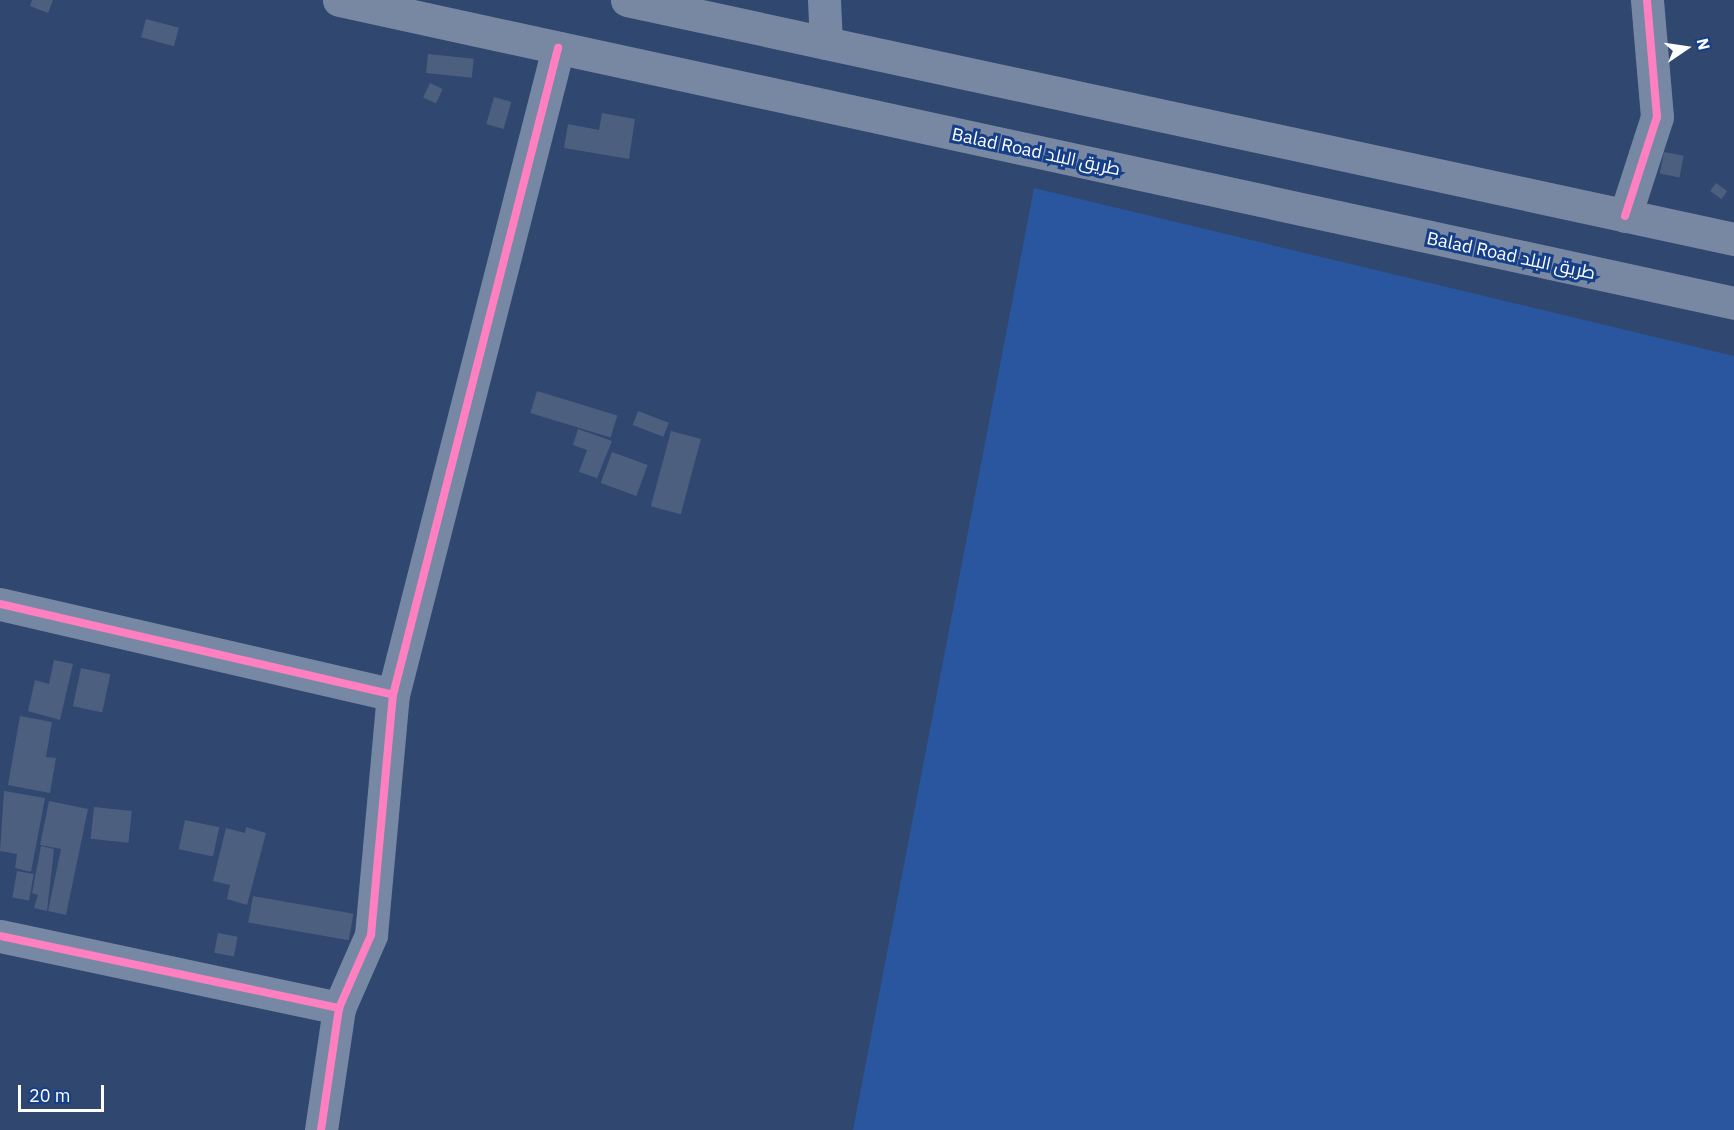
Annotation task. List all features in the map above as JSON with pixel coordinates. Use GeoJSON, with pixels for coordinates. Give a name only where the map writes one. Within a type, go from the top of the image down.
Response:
{"type":"FeatureCollection","features":[{"type":"Feature","properties":{"kind":"highway","name":"Balad Road طريق البلد"},"geometry":{"type":"LineString","coordinates":[[339,0],[1734,303]]}},
{"type":"Feature","properties":{"kind":"highway"},"geometry":{"type":"LineString","coordinates":[[627,0],[1734,239]]}},
{"type":"Feature","properties":{"kind":"street"},"geometry":{"type":"LineString","coordinates":[[824,0],[826,43]]}},
{"type":"Feature","properties":{"kind":"street"},"geometry":{"type":"LineString","coordinates":[[1625,216],[1657,117],[1646,3]]}},
{"type":"Feature","properties":{"kind":"street"},"geometry":{"type":"LineString","coordinates":[[321,1130],[339,1008],[371,935],[393,694],[558,48]]}},
{"type":"Feature","properties":{"kind":"street"},"geometry":{"type":"LineString","coordinates":[[0,604],[393,694]]}},
{"type":"Feature","properties":{"kind":"street"},"geometry":{"type":"LineString","coordinates":[[0,936],[339,1008]]}},
{"type":"Feature","properties":{"kind":"shaded area"},"geometry":{"type":"Polygon","coordinates":[[[1034,188],[1734,356],[1734,1130],[853,1130],[1034,188]]]}},
{"type":"Feature","properties":{"kind":"building"},"geometry":{"type":"Polygon","coordinates":[[[32,0],[53,0],[48,13],[30,6],[32,0]]]}},
{"type":"Feature","properties":{"kind":"building"},"geometry":{"type":"Polygon","coordinates":[[[146,19],[179,28],[174,46],[141,37],[146,19]]]}},
{"type":"Feature","properties":{"kind":"building"},"geometry":{"type":"Polygon","coordinates":[[[428,54],[474,59],[472,78],[426,73],[428,54]]]}},
{"type":"Feature","properties":{"kind":"building"},"geometry":{"type":"Polygon","coordinates":[[[430,83],[443,89],[436,103],[423,98],[430,83]]]}},
{"type":"Feature","properties":{"kind":"building"},"geometry":{"type":"Polygon","coordinates":[[[494,97],[511,102],[504,129],[486,124],[494,97]]]}},
{"type":"Feature","properties":{"kind":"building"},"geometry":{"type":"Polygon","coordinates":[[[602,113],[635,119],[629,159],[564,148],[568,124],[599,130],[602,113]]]}},
{"type":"Feature","properties":{"kind":"building"},"geometry":{"type":"Polygon","coordinates":[[[1664,152],[1684,156],[1679,177],[1660,174],[1664,152]]]}},
{"type":"Feature","properties":{"kind":"building"},"geometry":{"type":"Polygon","coordinates":[[[1716,183],[1727,191],[1721,199],[1710,191],[1716,183]]]}},
{"type":"Feature","properties":{"kind":"building"},"geometry":{"type":"Polygon","coordinates":[[[537,391],[617,416],[611,438],[530,413],[537,391]]]}},
{"type":"Feature","properties":{"kind":"building"},"geometry":{"type":"Polygon","coordinates":[[[638,411],[669,423],[663,437],[633,425],[638,411]]]}},
{"type":"Feature","properties":{"kind":"building"},"geometry":{"type":"Polygon","coordinates":[[[578,429],[612,441],[597,478],[579,472],[587,450],[573,445],[578,429]]]}},
{"type":"Feature","properties":{"kind":"building"},"geometry":{"type":"Polygon","coordinates":[[[671,431],[701,439],[681,514],[651,506],[671,431]]]}},
{"type":"Feature","properties":{"kind":"building"},"geometry":{"type":"Polygon","coordinates":[[[612,452],[648,465],[636,496],[601,483],[612,452]]]}},
{"type":"Feature","properties":{"kind":"building"},"geometry":{"type":"Polygon","coordinates":[[[54,660],[73,664],[60,720],[28,711],[35,680],[49,684],[54,660]]]}},
{"type":"Feature","properties":{"kind":"building"},"geometry":{"type":"Polygon","coordinates":[[[81,668],[110,674],[102,712],[73,706],[81,668]]]}},
{"type":"Feature","properties":{"kind":"building"},"geometry":{"type":"Polygon","coordinates":[[[20,716],[52,722],[46,757],[56,758],[50,793],[8,785],[20,716]]]}},
{"type":"Feature","properties":{"kind":"building"},"geometry":{"type":"Polygon","coordinates":[[[4,791],[45,798],[31,872],[15,868],[17,854],[0,851],[4,791]]]}},
{"type":"Feature","properties":{"kind":"building"},"geometry":{"type":"Polygon","coordinates":[[[49,801],[88,809],[66,915],[48,911],[61,849],[40,845],[49,801]]]}},
{"type":"Feature","properties":{"kind":"building"},"geometry":{"type":"Polygon","coordinates":[[[94,807],[132,811],[128,843],[91,839],[94,807]]]}},
{"type":"Feature","properties":{"kind":"building"},"geometry":{"type":"Polygon","coordinates":[[[185,820],[219,827],[213,857],[179,849],[185,820]]]}},
{"type":"Feature","properties":{"kind":"building"},"geometry":{"type":"Polygon","coordinates":[[[246,827],[266,833],[247,905],[227,899],[230,885],[213,881],[226,828],[245,833],[246,827]]]}},
{"type":"Feature","properties":{"kind":"building"},"geometry":{"type":"Polygon","coordinates":[[[41,846],[54,849],[47,911],[34,908],[38,895],[32,893],[41,846]]]}},
{"type":"Feature","properties":{"kind":"building"},"geometry":{"type":"Polygon","coordinates":[[[17,871],[34,874],[29,901],[12,898],[17,871]]]}},
{"type":"Feature","properties":{"kind":"building"},"geometry":{"type":"Polygon","coordinates":[[[253,896],[353,914],[349,940],[248,923],[253,896]]]}},
{"type":"Feature","properties":{"kind":"building"},"geometry":{"type":"Polygon","coordinates":[[[218,933],[238,937],[234,956],[214,953],[218,933]]]}},
{"type":"Feature","properties":{"kind":"cycle path"},"geometry":{"type":"LineString","coordinates":[[1625,216],[1657,117],[1647,0]]}},
{"type":"Feature","properties":{"kind":"cycle path"},"geometry":{"type":"LineString","coordinates":[[321,1130],[339,1008],[371,935],[393,695],[558,48]]}},
{"type":"Feature","properties":{"kind":"cycle path"},"geometry":{"type":"LineString","coordinates":[[0,604],[393,695]]}},
{"type":"Feature","properties":{"kind":"cycle path"},"geometry":{"type":"LineString","coordinates":[[0,936],[339,1008]]}}]}
